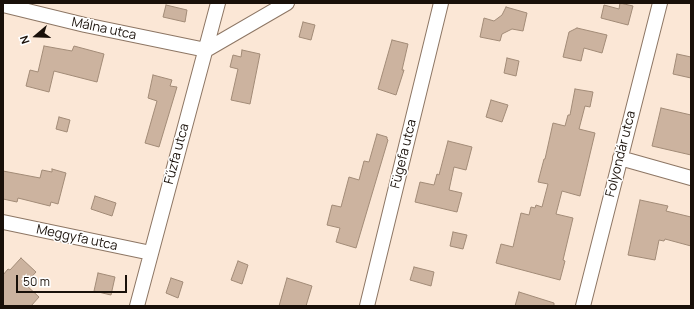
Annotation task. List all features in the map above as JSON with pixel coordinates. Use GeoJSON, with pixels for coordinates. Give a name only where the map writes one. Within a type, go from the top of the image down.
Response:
{"type":"FeatureCollection","features":[{"type":"Feature","properties":{"kind":"street","name":"Fűzfa utca"},"geometry":{"type":"LineString","coordinates":[[137,306],[218,3]]}},
{"type":"Feature","properties":{"kind":"street"},"geometry":{"type":"LineString","coordinates":[[206,50],[287,3]]}},
{"type":"Feature","properties":{"kind":"street","name":"Fügefa utca"},"geometry":{"type":"LineString","coordinates":[[368,306],[441,3]]}},
{"type":"Feature","properties":{"kind":"street","name":"Folyondár utca"},"geometry":{"type":"LineString","coordinates":[[583,306],[660,3]]}},
{"type":"Feature","properties":{"kind":"street","name":"Málna utca"},"geometry":{"type":"LineString","coordinates":[[3,5],[85,25],[206,50]]}},
{"type":"Feature","properties":{"kind":"street"},"geometry":{"type":"LineString","coordinates":[[620,158],[691,178]]}},
{"type":"Feature","properties":{"kind":"street","name":"Meggyfa utca"},"geometry":{"type":"LineString","coordinates":[[3,222],[151,253]]}},
{"type":"Feature","properties":{"kind":"building"},"geometry":{"type":"Polygon","coordinates":[[[620,3],[633,6],[628,25],[601,18],[604,5],[619,9],[620,3]]]}},
{"type":"Feature","properties":{"kind":"building"},"geometry":{"type":"Polygon","coordinates":[[[166,5],[187,10],[185,22],[163,17],[166,5]]]}},
{"type":"Feature","properties":{"kind":"building"},"geometry":{"type":"Polygon","coordinates":[[[506,7],[527,13],[523,31],[512,29],[502,34],[500,41],[480,37],[484,18],[494,21],[502,15],[506,7]]]}},
{"type":"Feature","properties":{"kind":"building"},"geometry":{"type":"Polygon","coordinates":[[[303,22],[315,25],[311,40],[299,37],[303,22]]]}},
{"type":"Feature","properties":{"kind":"building"},"geometry":{"type":"Polygon","coordinates":[[[577,28],[607,35],[602,53],[584,48],[581,61],[563,57],[569,32],[577,28]]]}},
{"type":"Feature","properties":{"kind":"building"},"geometry":{"type":"Polygon","coordinates":[[[392,40],[408,44],[402,70],[404,70],[396,95],[378,89],[392,40]]]}},
{"type":"Feature","properties":{"kind":"building"},"geometry":{"type":"Polygon","coordinates":[[[44,46],[72,51],[74,46],[104,54],[97,82],[54,71],[49,92],[26,86],[30,70],[38,72],[44,46]]]}},
{"type":"Feature","properties":{"kind":"building"},"geometry":{"type":"Polygon","coordinates":[[[242,50],[260,54],[250,104],[231,100],[238,69],[230,67],[233,55],[241,57],[242,50]]]}},
{"type":"Feature","properties":{"kind":"building"},"geometry":{"type":"Polygon","coordinates":[[[677,54],[691,57],[691,78],[673,74],[677,54]]]}},
{"type":"Feature","properties":{"kind":"building"},"geometry":{"type":"Polygon","coordinates":[[[507,58],[519,61],[516,76],[504,73],[507,58]]]}},
{"type":"Feature","properties":{"kind":"building"},"geometry":{"type":"Polygon","coordinates":[[[153,75],[172,80],[170,86],[177,87],[159,147],[145,143],[157,101],[148,98],[153,75]]]}},
{"type":"Feature","properties":{"kind":"building"},"geometry":{"type":"Polygon","coordinates":[[[575,89],[593,92],[590,107],[585,106],[579,129],[595,133],[580,196],[562,191],[556,214],[573,218],[560,280],[496,263],[501,244],[513,247],[521,213],[529,215],[531,207],[535,208],[536,205],[542,207],[548,184],[538,182],[553,123],[565,126],[568,115],[570,115],[575,89]]]}},
{"type":"Feature","properties":{"kind":"building"},"geometry":{"type":"Polygon","coordinates":[[[491,100],[508,105],[502,122],[486,117],[491,100]]]}},
{"type":"Feature","properties":{"kind":"building"},"geometry":{"type":"Polygon","coordinates":[[[661,108],[691,115],[691,155],[652,146],[661,108]]]}},
{"type":"Feature","properties":{"kind":"building"},"geometry":{"type":"Polygon","coordinates":[[[59,117],[70,120],[67,132],[56,129],[59,117]]]}},
{"type":"Feature","properties":{"kind":"building"},"geometry":{"type":"Polygon","coordinates":[[[377,134],[387,137],[388,140],[356,248],[336,242],[340,228],[327,225],[332,205],[341,207],[349,177],[359,180],[364,161],[369,162],[377,134]]]}},
{"type":"Feature","properties":{"kind":"building"},"geometry":{"type":"Polygon","coordinates":[[[448,141],[472,147],[466,170],[454,167],[449,190],[462,193],[457,212],[415,202],[420,182],[434,185],[437,174],[439,175],[448,141]]]}},
{"type":"Feature","properties":{"kind":"building"},"geometry":{"type":"Polygon","coordinates":[[[52,169],[66,173],[58,204],[51,202],[50,206],[18,198],[17,202],[3,199],[3,171],[40,178],[42,170],[52,172],[52,169]]]}},
{"type":"Feature","properties":{"kind":"building"},"geometry":{"type":"Polygon","coordinates":[[[95,196],[116,203],[112,216],[91,209],[95,196]]]}},
{"type":"Feature","properties":{"kind":"building"},"geometry":{"type":"Polygon","coordinates":[[[640,200],[668,206],[666,211],[691,217],[691,246],[665,239],[664,241],[659,240],[655,260],[628,255],[640,200]]]}},
{"type":"Feature","properties":{"kind":"building"},"geometry":{"type":"Polygon","coordinates":[[[453,232],[467,235],[463,249],[450,246],[453,232]]]}},
{"type":"Feature","properties":{"kind":"building"},"geometry":{"type":"Polygon","coordinates":[[[21,258],[36,272],[25,284],[39,297],[31,306],[3,306],[3,275],[21,258]]]}},
{"type":"Feature","properties":{"kind":"building"},"geometry":{"type":"Polygon","coordinates":[[[238,261],[248,265],[242,284],[231,280],[238,261]]]}},
{"type":"Feature","properties":{"kind":"building"},"geometry":{"type":"Polygon","coordinates":[[[414,267],[434,272],[431,286],[410,280],[414,267]]]}},
{"type":"Feature","properties":{"kind":"building"},"geometry":{"type":"Polygon","coordinates":[[[98,273],[115,277],[111,295],[94,291],[98,273]]]}},
{"type":"Feature","properties":{"kind":"building"},"geometry":{"type":"Polygon","coordinates":[[[171,278],[183,282],[178,298],[166,293],[171,278]]]}},
{"type":"Feature","properties":{"kind":"building"},"geometry":{"type":"Polygon","coordinates":[[[287,278],[312,286],[306,306],[279,306],[287,278]]]}},
{"type":"Feature","properties":{"kind":"building"},"geometry":{"type":"Polygon","coordinates":[[[519,292],[554,303],[554,306],[515,306],[519,292]]]}}]}
